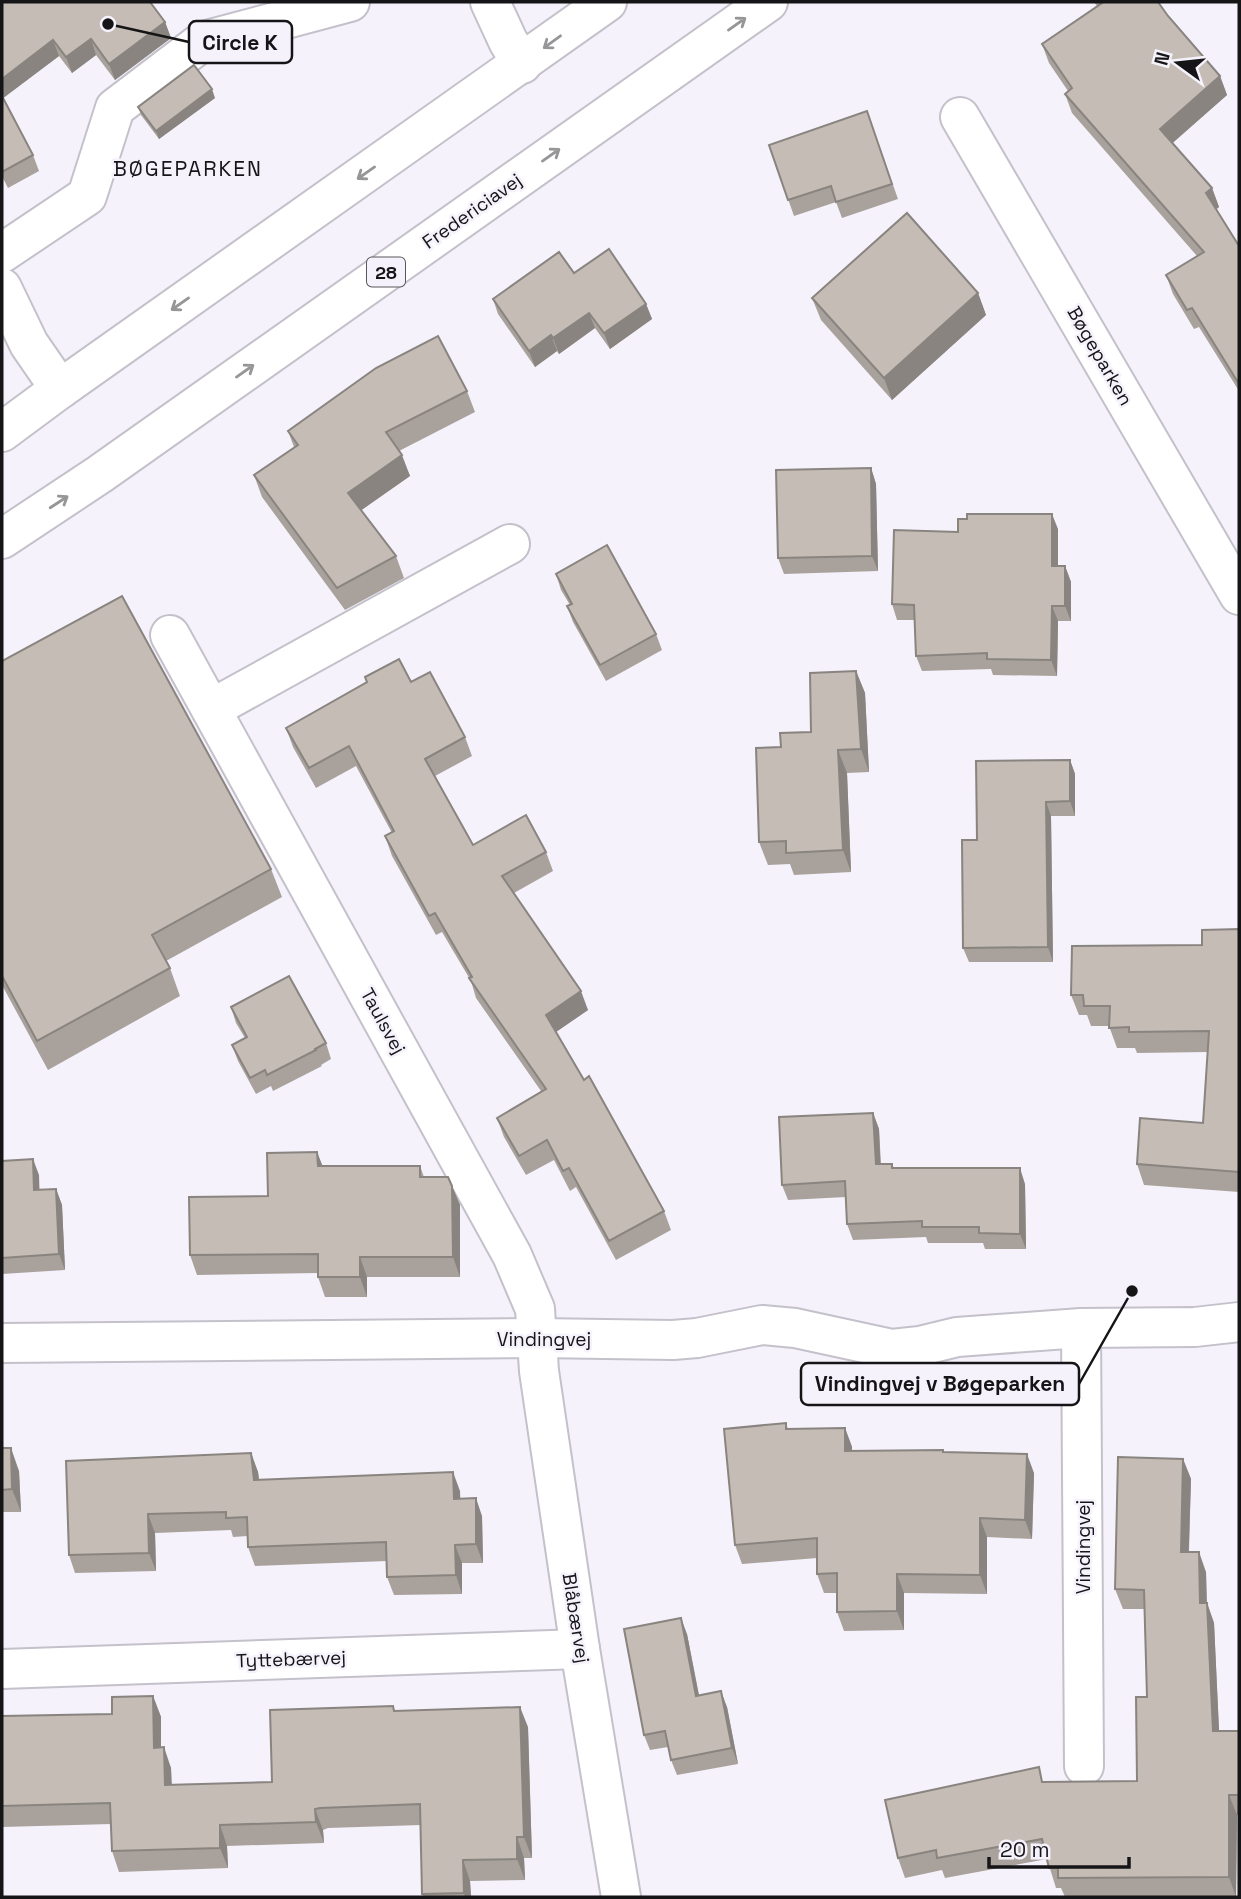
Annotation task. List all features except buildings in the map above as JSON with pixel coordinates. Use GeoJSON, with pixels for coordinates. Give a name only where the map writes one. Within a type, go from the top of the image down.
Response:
{"type":"FeatureCollection","features":[{"type":"Feature","properties":{"kind":"street"},"geometry":{"type":"LineString","coordinates":[[2,253],[87,196],[115,108],[203,41],[350,2]]}},
{"type":"Feature","properties":{"kind":"street"},"geometry":{"type":"LineString","coordinates":[[490,2],[522,64]]}},
{"type":"Feature","properties":{"kind":"street"},"geometry":{"type":"LineString","coordinates":[[2,432],[60,388],[607,2]]}},
{"type":"Feature","properties":{"kind":"street","name":"Fredericiavej"},"geometry":{"type":"LineString","coordinates":[[2,539],[100,474],[768,2]]}},
{"type":"Feature","properties":{"kind":"street","name":"Bøgeparken"},"geometry":{"type":"LineString","coordinates":[[960,117],[1239,595]]}},
{"type":"Feature","properties":{"kind":"street"},"geometry":{"type":"LineString","coordinates":[[2,288],[29,344],[60,388]]}},
{"type":"Feature","properties":{"kind":"street"},"geometry":{"type":"LineString","coordinates":[[211,709],[510,544]]}},
{"type":"Feature","properties":{"kind":"street","name":"Taulsvej"},"geometry":{"type":"LineString","coordinates":[[170,635],[512,1255],[535,1309],[537,1338]]}},
{"type":"Feature","properties":{"kind":"street","name":"Vindingvej"},"geometry":{"type":"LineString","coordinates":[[2,1343],[685,1339],[762,1325],[795,1328],[892,1349],[920,1346],[957,1337],[1081,1328],[1195,1327],[1239,1322]]}},
{"type":"Feature","properties":{"kind":"street","name":"Vindingvej"},"geometry":{"type":"LineString","coordinates":[[1081,1328],[1084,1766]]}},
{"type":"Feature","properties":{"kind":"street","name":"Blåbærvej"},"geometry":{"type":"LineString","coordinates":[[537,1338],[539,1371],[580,1649],[621,1897]]}},
{"type":"Feature","properties":{"kind":"street","name":"Tyttebærvej"},"geometry":{"type":"LineString","coordinates":[[2,1669],[580,1649]]}},
{"type":"Feature","properties":{"kind":"place","name":"Circle K"},"geometry":{"type":"Point","coordinates":[108,24]}},
{"type":"Feature","properties":{"kind":"place","name":"Vindingvej v Bøgeparken"},"geometry":{"type":"Point","coordinates":[1132,1291]}},
{"type":"Feature","properties":{"kind":"district","name":"BØGEPARKEN"},"geometry":{"type":"Point","coordinates":[188,168]}}]}
